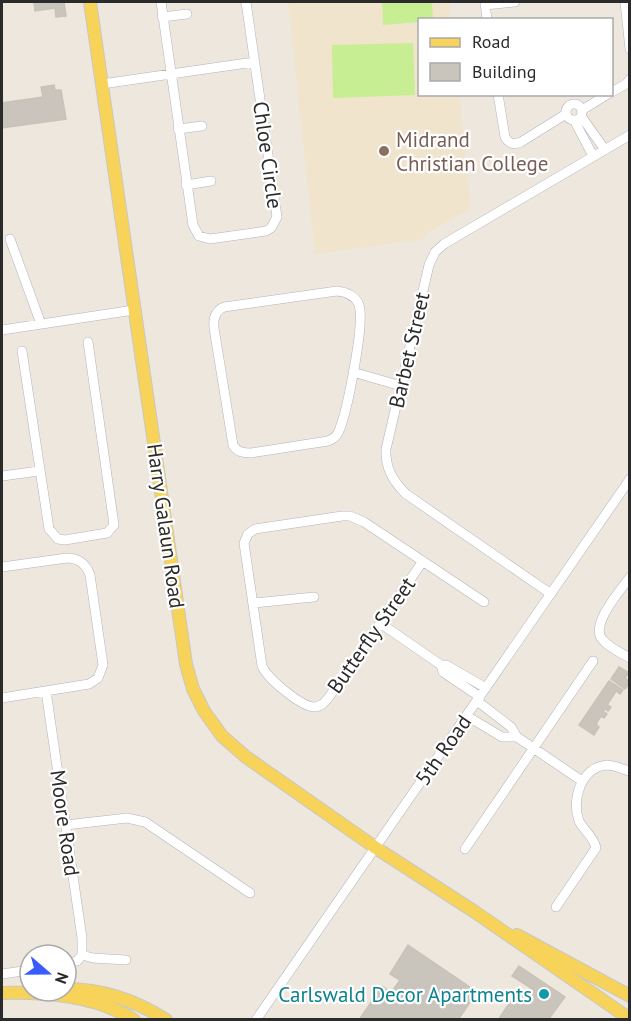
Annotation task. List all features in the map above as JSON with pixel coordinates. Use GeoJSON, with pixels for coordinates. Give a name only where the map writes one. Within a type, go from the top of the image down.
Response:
{"type":"FeatureCollection","features":[{"type":"Feature","properties":{"kind":"main road","name":"Harry Galaun Road"},"geometry":{"type":"LineString","coordinates":[[90,2],[186,664],[193,689],[214,725],[233,747],[376,848],[475,912],[630,1019]]}},
{"type":"Feature","properties":{"kind":"main road","name":"Harry Galaun Road"},"geometry":{"type":"LineString","coordinates":[[475,912],[630,996]]}},
{"type":"Feature","properties":{"kind":"main road"},"geometry":{"type":"LineString","coordinates":[[78,990],[113,995],[144,1007],[166,1020]]}},
{"type":"Feature","properties":{"kind":"main road"},"geometry":{"type":"LineString","coordinates":[[2,993],[58,995],[75,998],[113,1009],[134,1020]]}},
{"type":"Feature","properties":{"kind":"street","name":"Chloe Circle"},"geometry":{"type":"LineString","coordinates":[[160,2],[193,225],[199,236],[204,238],[260,233],[271,228],[275,223],[277,210],[254,62]]}},
{"type":"Feature","properties":{"kind":"street"},"geometry":{"type":"LineString","coordinates":[[102,84],[254,62],[246,2]]}},
{"type":"Feature","properties":{"kind":"street"},"geometry":{"type":"LineString","coordinates":[[487,18],[485,3],[515,2]]}},
{"type":"Feature","properties":{"kind":"street"},"geometry":{"type":"LineString","coordinates":[[625,2],[630,49]]}},
{"type":"Feature","properties":{"kind":"street"},"geometry":{"type":"LineString","coordinates":[[162,17],[187,14]]}},
{"type":"Feature","properties":{"kind":"street"},"geometry":{"type":"LineString","coordinates":[[613,91],[630,79]]}},
{"type":"Feature","properties":{"kind":"street"},"geometry":{"type":"LineString","coordinates":[[498,96],[505,137],[507,141],[514,144],[576,115],[605,96]]}},
{"type":"Feature","properties":{"kind":"street"},"geometry":{"type":"LineString","coordinates":[[576,115],[605,150]]}},
{"type":"Feature","properties":{"kind":"street"},"geometry":{"type":"LineString","coordinates":[[576,115],[593,156]]}},
{"type":"Feature","properties":{"kind":"street"},"geometry":{"type":"LineString","coordinates":[[178,129],[202,126]]}},
{"type":"Feature","properties":{"kind":"street","name":"Barbet Street"},"geometry":{"type":"LineString","coordinates":[[551,594],[406,494],[393,479],[387,464],[386,449],[429,265],[435,252],[444,244],[630,135]]}},
{"type":"Feature","properties":{"kind":"street"},"geometry":{"type":"LineString","coordinates":[[186,185],[211,181]]}},
{"type":"Feature","properties":{"kind":"street"},"geometry":{"type":"LineString","coordinates":[[10,238],[41,324]]}},
{"type":"Feature","properties":{"kind":"street"},"geometry":{"type":"LineString","coordinates":[[337,291],[348,293],[357,302],[361,315],[353,372],[339,431],[335,438],[251,453],[240,452],[233,445],[214,328],[215,316],[224,307],[337,291]]}},
{"type":"Feature","properties":{"kind":"street"},"geometry":{"type":"LineString","coordinates":[[2,330],[134,310]]}},
{"type":"Feature","properties":{"kind":"street"},"geometry":{"type":"LineString","coordinates":[[22,351],[39,471],[50,529],[54,536],[65,540],[107,533],[112,529],[113,511],[88,342]]}},
{"type":"Feature","properties":{"kind":"street"},"geometry":{"type":"LineString","coordinates":[[353,372],[401,386]]}},
{"type":"Feature","properties":{"kind":"street"},"geometry":{"type":"LineString","coordinates":[[2,476],[39,471]]}},
{"type":"Feature","properties":{"kind":"street","name":"5th Road"},"geometry":{"type":"LineString","coordinates":[[256,1020],[630,479]]}},
{"type":"Feature","properties":{"kind":"street","name":"Butterfly Street"},"geometry":{"type":"LineString","coordinates":[[423,561],[329,697],[321,705],[313,707],[273,682],[265,672],[262,666],[244,543],[248,534],[255,529],[350,516],[364,522],[423,561],[484,602]]}},
{"type":"Feature","properties":{"kind":"street"},"geometry":{"type":"LineString","coordinates":[[2,567],[67,558],[80,561],[88,570],[103,665],[98,678],[89,684],[2,698]]}},
{"type":"Feature","properties":{"kind":"street"},"geometry":{"type":"LineString","coordinates":[[630,577],[601,619],[598,631],[600,638],[630,658]]}},
{"type":"Feature","properties":{"kind":"street"},"geometry":{"type":"LineString","coordinates":[[252,603],[314,597]]}},
{"type":"Feature","properties":{"kind":"street"},"geometry":{"type":"LineString","coordinates":[[380,623],[441,665],[446,665],[486,688]]}},
{"type":"Feature","properties":{"kind":"street"},"geometry":{"type":"LineString","coordinates":[[465,849],[593,661]]}},
{"type":"Feature","properties":{"kind":"street"},"geometry":{"type":"LineString","coordinates":[[441,665],[443,672],[511,727],[517,737],[582,781]]}},
{"type":"Feature","properties":{"kind":"street","name":"Moore Road"},"geometry":{"type":"LineString","coordinates":[[46,691],[82,938],[82,955]]}},
{"type":"Feature","properties":{"kind":"street"},"geometry":{"type":"LineString","coordinates":[[467,716],[502,737],[517,737]]}},
{"type":"Feature","properties":{"kind":"street"},"geometry":{"type":"LineString","coordinates":[[556,907],[596,848],[595,842],[578,817],[577,797],[582,781],[594,769],[606,765],[630,771]]}},
{"type":"Feature","properties":{"kind":"street"},"geometry":{"type":"LineString","coordinates":[[66,825],[127,818],[145,822],[250,893]]}},
{"type":"Feature","properties":{"kind":"street"},"geometry":{"type":"LineString","coordinates":[[78,960],[82,955],[126,960]]}},
{"type":"Feature","properties":{"kind":"street"},"geometry":{"type":"LineString","coordinates":[[2,974],[18,972]]}},
{"type":"Feature","properties":{"kind":"shaded area","name":"Midrand Christian College"},"geometry":{"type":"Polygon","coordinates":[[[288,2],[449,2],[451,18],[418,18],[418,96],[459,96],[471,208],[427,233],[424,236],[425,239],[315,254],[288,2]]]}},
{"type":"Feature","properties":{"kind":"green space"},"geometry":{"type":"Polygon","coordinates":[[[382,2],[432,2],[433,18],[418,18],[418,22],[383,25],[382,2]]]}},
{"type":"Feature","properties":{"kind":"green space"},"geometry":{"type":"Polygon","coordinates":[[[413,43],[415,95],[333,98],[332,45],[413,43]]]}},
{"type":"Feature","properties":{"kind":"building"},"geometry":{"type":"Polygon","coordinates":[[[34,2],[64,2],[66,16],[56,17],[55,8],[35,11],[34,2]]]}},
{"type":"Feature","properties":{"kind":"building"},"geometry":{"type":"Polygon","coordinates":[[[54,85],[55,90],[61,90],[66,119],[2,128],[2,103],[43,97],[41,87],[54,85]]]}},
{"type":"Feature","properties":{"kind":"building"},"geometry":{"type":"Polygon","coordinates":[[[619,667],[629,673],[625,678],[630,682],[625,689],[611,679],[619,667]]]}},
{"type":"Feature","properties":{"kind":"building"},"geometry":{"type":"Polygon","coordinates":[[[609,681],[623,690],[620,694],[616,691],[607,705],[611,707],[608,711],[605,709],[603,711],[607,714],[604,718],[601,716],[596,724],[599,727],[594,735],[579,725],[609,681]]]}},
{"type":"Feature","properties":{"kind":"building"},"geometry":{"type":"Polygon","coordinates":[[[408,945],[477,992],[458,1020],[359,1020],[382,986],[391,993],[400,980],[390,974],[408,945]]]}},
{"type":"Feature","properties":{"kind":"building","name":"Carlswald Decor Apartments"},"geometry":{"type":"Polygon","coordinates":[[[519,966],[565,997],[548,1020],[498,1020],[517,992],[525,997],[531,988],[512,976],[519,966]]]}},
{"type":"Feature","properties":{"kind":"place","name":"Midrand Christian College"},"geometry":{"type":"Point","coordinates":[384,151]}},
{"type":"Feature","properties":{"kind":"place","name":"Carlswald Decor Apartments"},"geometry":{"type":"Point","coordinates":[544,994]}}]}
